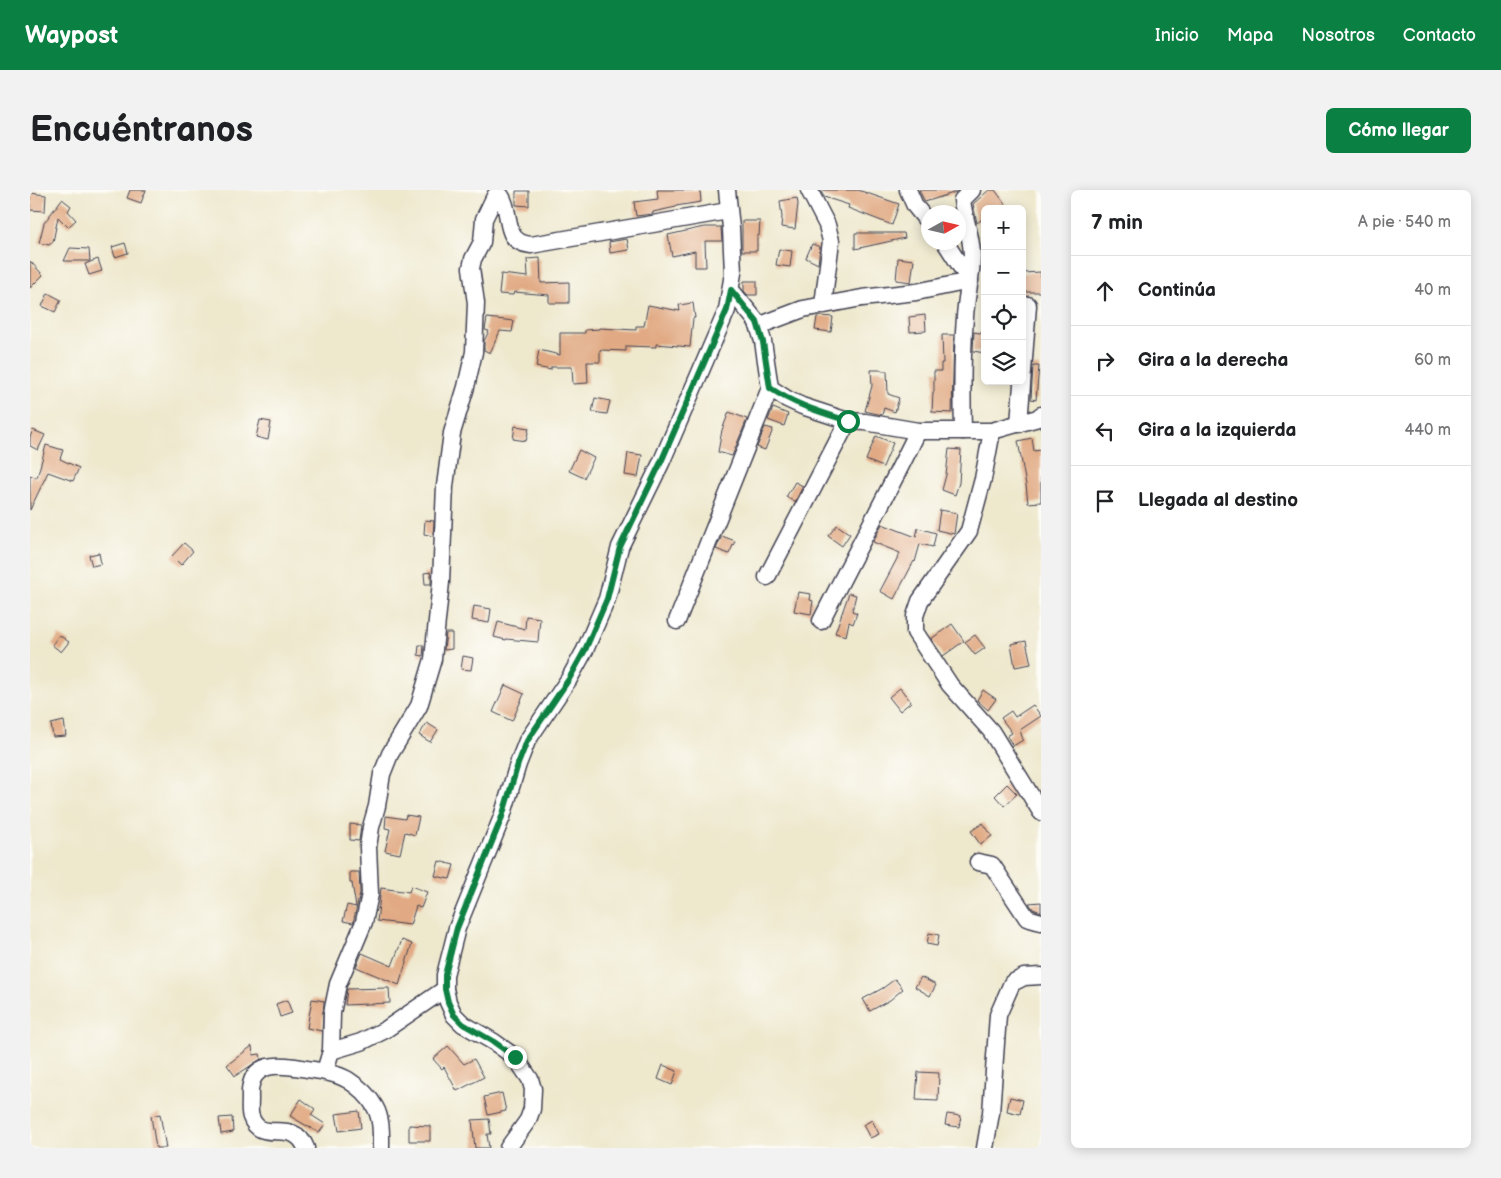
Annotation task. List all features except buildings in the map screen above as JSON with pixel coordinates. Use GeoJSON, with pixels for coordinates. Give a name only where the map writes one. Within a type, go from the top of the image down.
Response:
{"type":"FeatureCollection","features":[{"type":"Feature","properties":{"kind":"street"},"geometry":{"type":"LineString","coordinates":[[508,1148],[528,1120],[532,1109],[533,1089],[530,1079],[515,1057],[463,1024],[454,1015],[445,989],[445,975],[457,928],[502,817],[527,741],[569,679],[585,650],[607,599],[620,547],[661,462],[727,310],[731,290],[732,255],[728,190]]}},
{"type":"Feature","properties":{"kind":"street"},"geometry":{"type":"LineString","coordinates":[[809,190],[827,225],[832,241],[823,305]]}},
{"type":"Feature","properties":{"kind":"street"},"geometry":{"type":"LineString","coordinates":[[908,190],[921,213]]}},
{"type":"Feature","properties":{"kind":"street"},"geometry":{"type":"LineString","coordinates":[[963,431],[962,364],[965,314],[970,282],[971,237],[962,200],[972,190]]}},
{"type":"Feature","properties":{"kind":"street"},"geometry":{"type":"LineString","coordinates":[[325,1072],[331,1051],[332,1012],[338,984],[364,922],[370,894],[368,846],[370,827],[377,806],[382,774],[390,754],[419,706],[433,659],[441,582],[445,486],[450,461],[452,433],[474,352],[476,303],[471,268],[473,259],[482,242],[484,219],[497,193],[502,198],[514,239],[521,244],[531,245],[728,211]]}},
{"type":"Feature","properties":{"kind":"street"},"geometry":{"type":"LineString","coordinates":[[950,250],[970,282]]}},
{"type":"Feature","properties":{"kind":"street"},"geometry":{"type":"LineString","coordinates":[[758,326],[803,309],[970,282]]}},
{"type":"Feature","properties":{"kind":"street"},"geometry":{"type":"LineString","coordinates":[[677,621],[770,388],[763,342],[758,326],[731,290]]}},
{"type":"Feature","properties":{"kind":"street"},"geometry":{"type":"LineString","coordinates":[[1020,424],[1028,305]]}},
{"type":"Feature","properties":{"kind":"street"},"geometry":{"type":"LineString","coordinates":[[770,388],[802,406],[848,421],[918,431],[992,431],[1040,419]]}},
{"type":"Feature","properties":{"kind":"street"},"geometry":{"type":"LineString","coordinates":[[767,577],[848,421]]}},
{"type":"Feature","properties":{"kind":"street"},"geometry":{"type":"LineString","coordinates":[[821,621],[918,431]]}},
{"type":"Feature","properties":{"kind":"street"},"geometry":{"type":"LineString","coordinates":[[992,431],[983,479],[969,531],[920,601],[915,616],[915,632],[950,685],[991,731],[1041,812]]}},
{"type":"Feature","properties":{"kind":"street"},"geometry":{"type":"LineString","coordinates":[[978,862],[992,865],[1027,918],[1041,922]]}},
{"type":"Feature","properties":{"kind":"street"},"geometry":{"type":"LineString","coordinates":[[985,1148],[991,1113],[998,1016],[1012,983],[1024,977],[1041,976]]}},
{"type":"Feature","properties":{"kind":"street"},"geometry":{"type":"LineString","coordinates":[[331,1051],[361,1042],[385,1030],[445,989]]}},
{"type":"Feature","properties":{"kind":"street"},"geometry":{"type":"LineString","coordinates":[[306,1148],[302,1139],[295,1134],[268,1132],[257,1127],[250,1117],[249,1090],[252,1078],[261,1070],[272,1065],[287,1065],[325,1072],[347,1079],[364,1092],[376,1108],[381,1128],[381,1148]]}},
{"type":"Feature","properties":{"kind":"route"},"geometry":{"type":"LineString","coordinates":[[515,1057],[463,1024],[454,1015],[448,1002],[445,989],[445,975],[457,928],[502,817],[527,741],[569,679],[585,650],[607,599],[620,547],[661,462],[727,310],[731,290],[757,322],[763,342],[770,388],[802,406],[848,421]]}}]}
